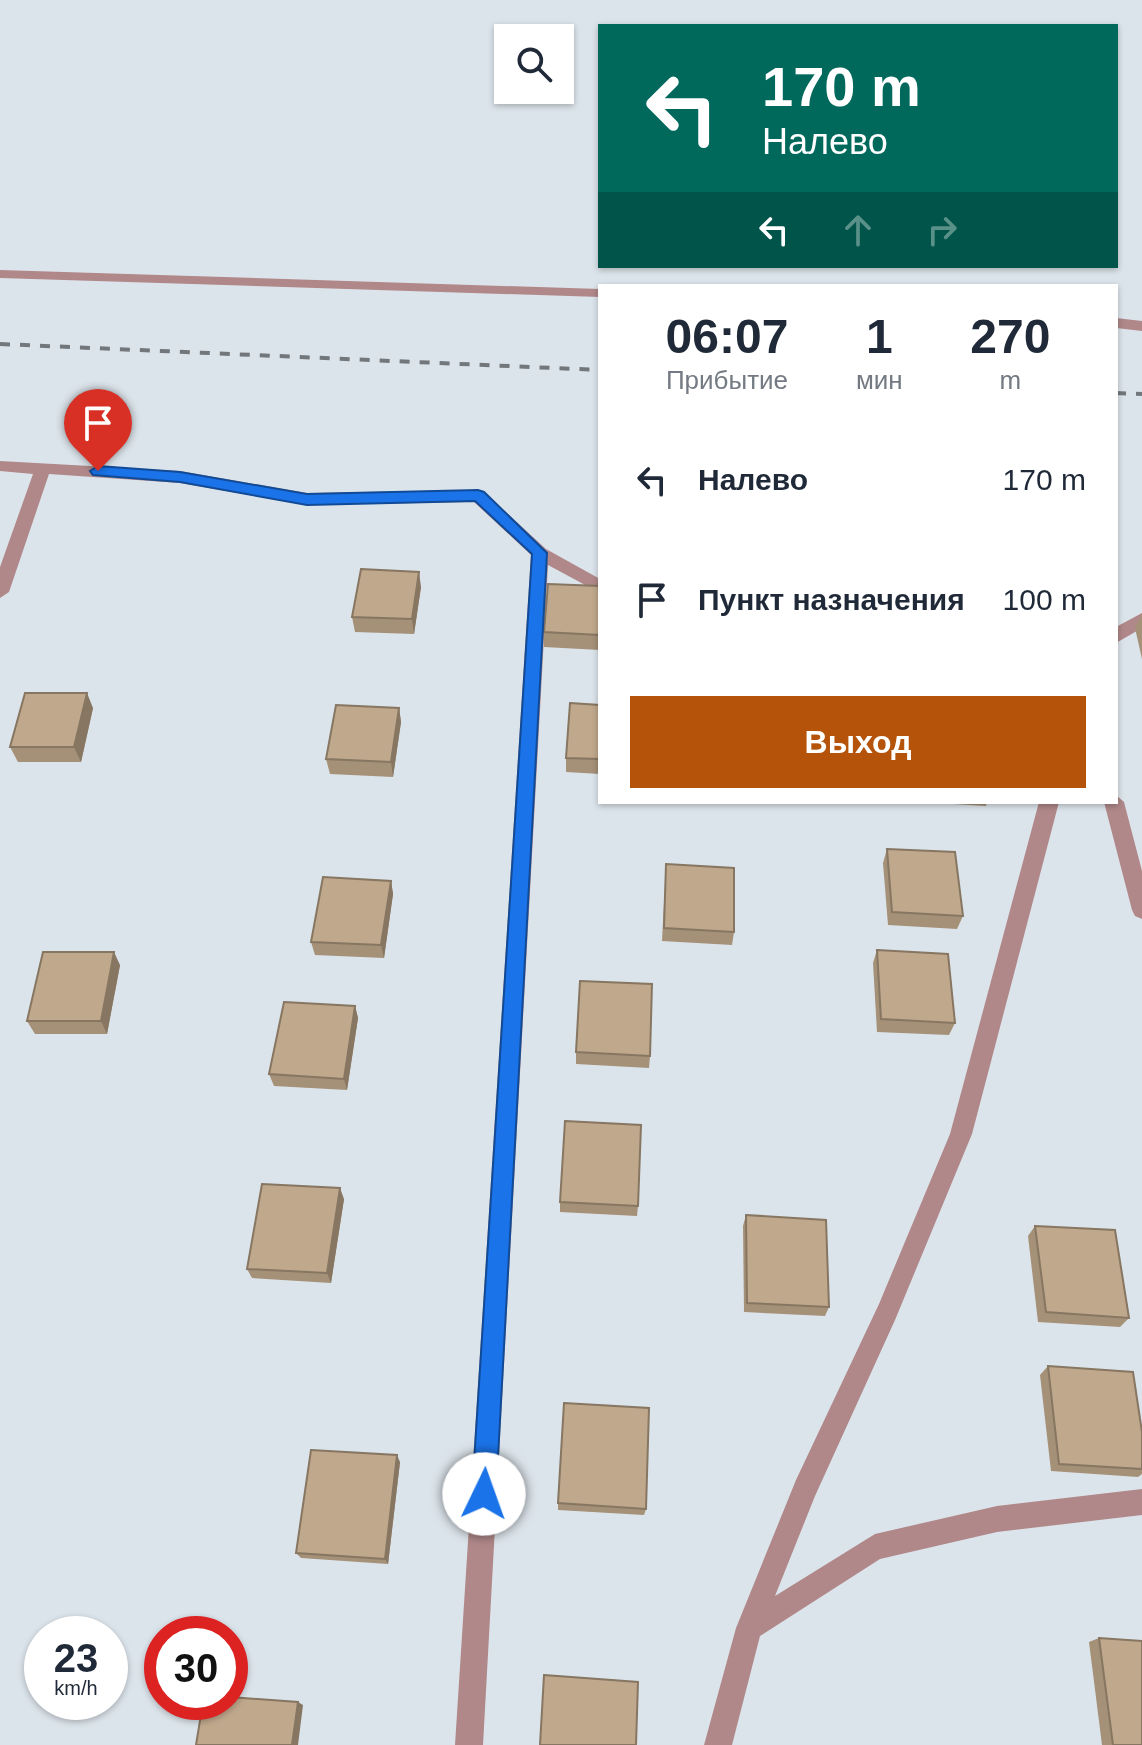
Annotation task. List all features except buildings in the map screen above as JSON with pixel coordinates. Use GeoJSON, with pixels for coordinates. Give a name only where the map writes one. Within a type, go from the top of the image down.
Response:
{"type":"FeatureCollection","features":[{"type":"Feature","properties":{"kind":"street"},"geometry":{"type":"LineString","coordinates":[[0,274],[598,293]]}},
{"type":"Feature","properties":{"kind":"street"},"geometry":{"type":"LineString","coordinates":[[1118,323],[1142,326]]}},
{"type":"Feature","properties":{"kind":"street"},"geometry":{"type":"LineString","coordinates":[[0,466],[180,477],[307,499],[478,496],[540,553],[598,586]]}},
{"type":"Feature","properties":{"kind":"street"},"geometry":{"type":"LineString","coordinates":[[0,592],[43,467]]}},
{"type":"Feature","properties":{"kind":"street"},"geometry":{"type":"LineString","coordinates":[[469,1745],[540,553]]}},
{"type":"Feature","properties":{"kind":"street"},"geometry":{"type":"LineString","coordinates":[[1118,635],[1142,619]]}},
{"type":"Feature","properties":{"kind":"street"},"geometry":{"type":"LineString","coordinates":[[718,1745],[749,1628],[805,1489],[887,1312],[961,1134],[1048,804]]}},
{"type":"Feature","properties":{"kind":"street"},"geometry":{"type":"LineString","coordinates":[[1115,804],[1142,910]]}},
{"type":"Feature","properties":{"kind":"street"},"geometry":{"type":"LineString","coordinates":[[749,1628],[875,1547],[997,1519],[1142,1502]]}},
{"type":"Feature","properties":{"kind":"railway"},"geometry":{"type":"LineString","coordinates":[[0,344],[598,370]]}},
{"type":"Feature","properties":{"kind":"railway"},"geometry":{"type":"LineString","coordinates":[[1118,393],[1142,394]]}},
{"type":"Feature","properties":{"kind":"route"},"geometry":{"type":"LineString","coordinates":[[98,471],[180,477],[307,499],[478,496],[540,553],[484,1494]]}}]}
